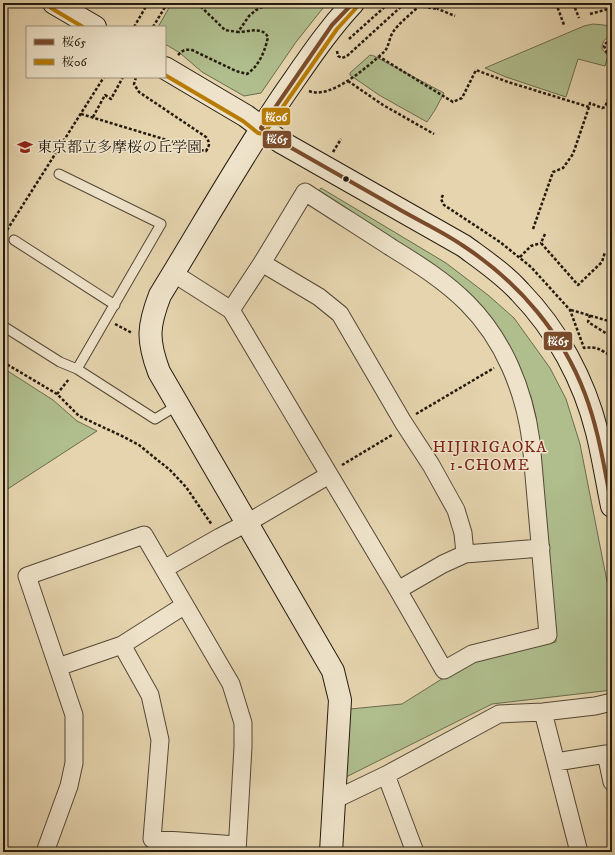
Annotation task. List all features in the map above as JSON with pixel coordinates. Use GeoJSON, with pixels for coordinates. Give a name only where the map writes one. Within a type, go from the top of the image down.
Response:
{"type":"FeatureCollection","features":[{"type":"Feature","properties":{"kind":"street"},"geometry":{"type":"LineString","coordinates":[[54,3],[93,26]]}},
{"type":"Feature","properties":{"kind":"street"},"geometry":{"type":"LineString","coordinates":[[331,852],[340,700],[332,671],[158,372],[152,352],[150,333],[153,313],[160,295],[261,128],[328,31],[353,3]]}},
{"type":"Feature","properties":{"kind":"street"},"geometry":{"type":"LineString","coordinates":[[171,62],[282,142],[464,246],[486,262],[520,291],[544,320],[571,361],[585,395],[596,431],[612,506]]}},
{"type":"Feature","properties":{"kind":"street"},"geometry":{"type":"LineString","coordinates":[[173,273],[231,310],[444,670],[472,654],[548,635],[528,418],[516,379],[508,361],[496,339],[468,303],[456,292],[423,268],[305,192],[262,263],[231,310]]}},
{"type":"Feature","properties":{"kind":"street"},"geometry":{"type":"LineString","coordinates":[[262,263],[319,297],[340,314],[431,465],[456,510],[463,533],[465,554]]}},
{"type":"Feature","properties":{"kind":"street"},"geometry":{"type":"LineString","coordinates":[[164,569],[329,475]]}},
{"type":"Feature","properties":{"kind":"street"},"geometry":{"type":"LineString","coordinates":[[45,852],[69,786],[74,763],[74,715],[27,576],[144,535],[231,684],[243,723],[244,746],[237,848],[152,839],[160,740],[150,695],[122,645]]}},
{"type":"Feature","properties":{"kind":"street"},"geometry":{"type":"LineString","coordinates":[[398,590],[443,564],[465,554],[541,548]]}},
{"type":"Feature","properties":{"kind":"street"},"geometry":{"type":"LineString","coordinates":[[58,667],[122,645],[185,604]]}},
{"type":"Feature","properties":{"kind":"street"},"geometry":{"type":"LineString","coordinates":[[334,800],[386,775],[499,714],[543,712],[595,706],[612,702]]}},
{"type":"Feature","properties":{"kind":"street"},"geometry":{"type":"LineString","coordinates":[[543,712],[579,852]]}},
{"type":"Feature","properties":{"kind":"street"},"geometry":{"type":"LineString","coordinates":[[556,762],[606,754],[612,782]]}},
{"type":"Feature","properties":{"kind":"street"},"geometry":{"type":"LineString","coordinates":[[386,775],[415,852]]}},
{"type":"Feature","properties":{"kind":"lane"},"geometry":{"type":"LineString","coordinates":[[59,174],[161,224],[77,369]]}},
{"type":"Feature","properties":{"kind":"lane"},"geometry":{"type":"LineString","coordinates":[[14,240],[115,304]]}},
{"type":"Feature","properties":{"kind":"lane"},"geometry":{"type":"LineString","coordinates":[[3,326],[60,362],[77,369],[155,418],[178,405]]}},
{"type":"Feature","properties":{"kind":"path"},"geometry":{"type":"LineString","coordinates":[[135,26],[148,3]]}},
{"type":"Feature","properties":{"kind":"path"},"geometry":{"type":"LineString","coordinates":[[154,26],[165,7],[160,3]]}},
{"type":"Feature","properties":{"kind":"path"},"geometry":{"type":"LineString","coordinates":[[171,62],[182,50],[186,49],[192,50],[236,72],[247,74],[257,64],[266,47],[268,37],[266,33],[261,30],[238,32],[224,30],[196,3]]}},
{"type":"Feature","properties":{"kind":"path"},"geometry":{"type":"LineString","coordinates":[[238,32],[249,16],[256,10],[271,3]]}},
{"type":"Feature","properties":{"kind":"path"},"geometry":{"type":"LineString","coordinates":[[344,43],[389,3]]}},
{"type":"Feature","properties":{"kind":"path"},"geometry":{"type":"LineString","coordinates":[[338,48],[338,56],[342,58],[347,56],[405,3]]}},
{"type":"Feature","properties":{"kind":"path"},"geometry":{"type":"LineString","coordinates":[[414,3],[419,6],[438,9],[455,16]]}},
{"type":"Feature","properties":{"kind":"path"},"geometry":{"type":"LineString","coordinates":[[434,3],[438,9]]}},
{"type":"Feature","properties":{"kind":"path"},"geometry":{"type":"LineString","coordinates":[[556,3],[564,25]]}},
{"type":"Feature","properties":{"kind":"path"},"geometry":{"type":"LineString","coordinates":[[573,3],[580,18]]}},
{"type":"Feature","properties":{"kind":"path"},"geometry":{"type":"LineString","coordinates":[[306,90],[316,94],[338,87],[348,81],[385,50],[392,32],[419,6]]}},
{"type":"Feature","properties":{"kind":"path"},"geometry":{"type":"LineString","coordinates":[[590,14],[612,8]]}},
{"type":"Feature","properties":{"kind":"path"},"geometry":{"type":"LineString","coordinates":[[612,40],[604,46],[607,52],[612,56]]}},
{"type":"Feature","properties":{"kind":"path"},"geometry":{"type":"LineString","coordinates":[[378,56],[453,102],[462,98],[476,70],[508,82],[589,107]]}},
{"type":"Feature","properties":{"kind":"path"},"geometry":{"type":"LineString","coordinates":[[5,232],[103,78]]}},
{"type":"Feature","properties":{"kind":"path"},"geometry":{"type":"LineString","coordinates":[[93,117],[105,95],[111,99],[122,78]]}},
{"type":"Feature","properties":{"kind":"path"},"geometry":{"type":"LineString","coordinates":[[81,114],[200,150],[206,150],[210,142],[206,137],[139,92],[134,84],[136,78]]}},
{"type":"Feature","properties":{"kind":"path"},"geometry":{"type":"LineString","coordinates":[[348,81],[383,105],[434,134]]}},
{"type":"Feature","properties":{"kind":"path"},"geometry":{"type":"LineString","coordinates":[[532,229],[553,172],[563,168],[573,154],[590,103],[602,108],[605,107],[612,90]]}},
{"type":"Feature","properties":{"kind":"path"},"geometry":{"type":"LineString","coordinates":[[606,104],[612,106]]}},
{"type":"Feature","properties":{"kind":"path"},"geometry":{"type":"LineString","coordinates":[[612,114],[610,120],[612,120]]}},
{"type":"Feature","properties":{"kind":"path"},"geometry":{"type":"LineString","coordinates":[[332,155],[341,138]]}},
{"type":"Feature","properties":{"kind":"path"},"geometry":{"type":"LineString","coordinates":[[442,195],[441,199],[444,205],[500,242],[531,266],[570,310],[584,348],[594,347],[603,350],[612,356]]}},
{"type":"Feature","properties":{"kind":"path"},"geometry":{"type":"LineString","coordinates":[[541,244],[545,234]]}},
{"type":"Feature","properties":{"kind":"path"},"geometry":{"type":"LineString","coordinates":[[520,257],[531,246],[541,244]]}},
{"type":"Feature","properties":{"kind":"path"},"geometry":{"type":"LineString","coordinates":[[541,244],[578,285],[602,262],[605,252]]}},
{"type":"Feature","properties":{"kind":"path"},"geometry":{"type":"LineString","coordinates":[[570,310],[590,314],[612,322]]}},
{"type":"Feature","properties":{"kind":"path"},"geometry":{"type":"LineString","coordinates":[[590,314],[588,322],[612,337]]}},
{"type":"Feature","properties":{"kind":"path"},"geometry":{"type":"LineString","coordinates":[[113,322],[128,331]]}},
{"type":"Feature","properties":{"kind":"path"},"geometry":{"type":"LineString","coordinates":[[329,475],[335,469],[405,424],[508,361]]}},
{"type":"Feature","properties":{"kind":"path"},"geometry":{"type":"LineString","coordinates":[[3,362],[57,394],[79,416],[139,445],[170,470],[186,487],[220,537]]}},
{"type":"Feature","properties":{"kind":"path"},"geometry":{"type":"LineString","coordinates":[[57,394],[77,369]]}},
{"type":"Feature","properties":{"kind":"green space"},"geometry":{"type":"Polygon","coordinates":[[[166,3],[327,3],[296,42],[261,93],[244,96],[202,72],[180,53],[166,45],[166,26],[159,26],[170,6],[166,3]]]}},
{"type":"Feature","properties":{"kind":"green space"},"geometry":{"type":"Polygon","coordinates":[[[593,24],[612,27],[612,37],[606,39],[602,46],[602,49],[608,56],[605,66],[578,59],[566,97],[506,77],[485,68],[584,26],[593,24]]]}},
{"type":"Feature","properties":{"kind":"green space"},"geometry":{"type":"Polygon","coordinates":[[[370,55],[444,93],[427,122],[379,95],[350,75],[350,73],[370,55]]]}},
{"type":"Feature","properties":{"kind":"green space"},"geometry":{"type":"Polygon","coordinates":[[[321,188],[446,263],[488,295],[514,318],[550,368],[566,399],[580,444],[612,607],[612,690],[492,704],[344,778],[350,709],[402,704],[472,660],[556,642],[536,417],[531,397],[504,340],[318,192],[321,188]]]}},
{"type":"Feature","properties":{"kind":"green space"},"geometry":{"type":"Polygon","coordinates":[[[3,368],[53,400],[77,421],[97,431],[3,492],[3,368]]]}},
{"type":"Feature","properties":{"kind":"transit line","name":"桜65"},"geometry":{"type":"LineString","coordinates":[[353,3],[332,25],[261,128],[281,142],[405,213],[440,231],[485,261],[521,293],[537,311],[564,350],[585,394],[601,450],[612,506]]}},
{"type":"Feature","properties":{"kind":"transit line","name":"桜06"},"geometry":{"type":"LineString","coordinates":[[166,76],[243,121],[258,133],[263,134],[337,29],[357,7]]}},
{"type":"Feature","properties":{"kind":"transit line","name":"桜06"},"geometry":{"type":"LineString","coordinates":[[51,8],[81,26]]}},
{"type":"Feature","properties":{"kind":"place","name":"東京都立多摩桜の丘学園"},"geometry":{"type":"Point","coordinates":[25,147]}},
{"type":"Feature","properties":{"kind":"district","name":"HIJIRIGAOKA 1-CHOME"},"geometry":{"type":"Point","coordinates":[490,455]}}]}
